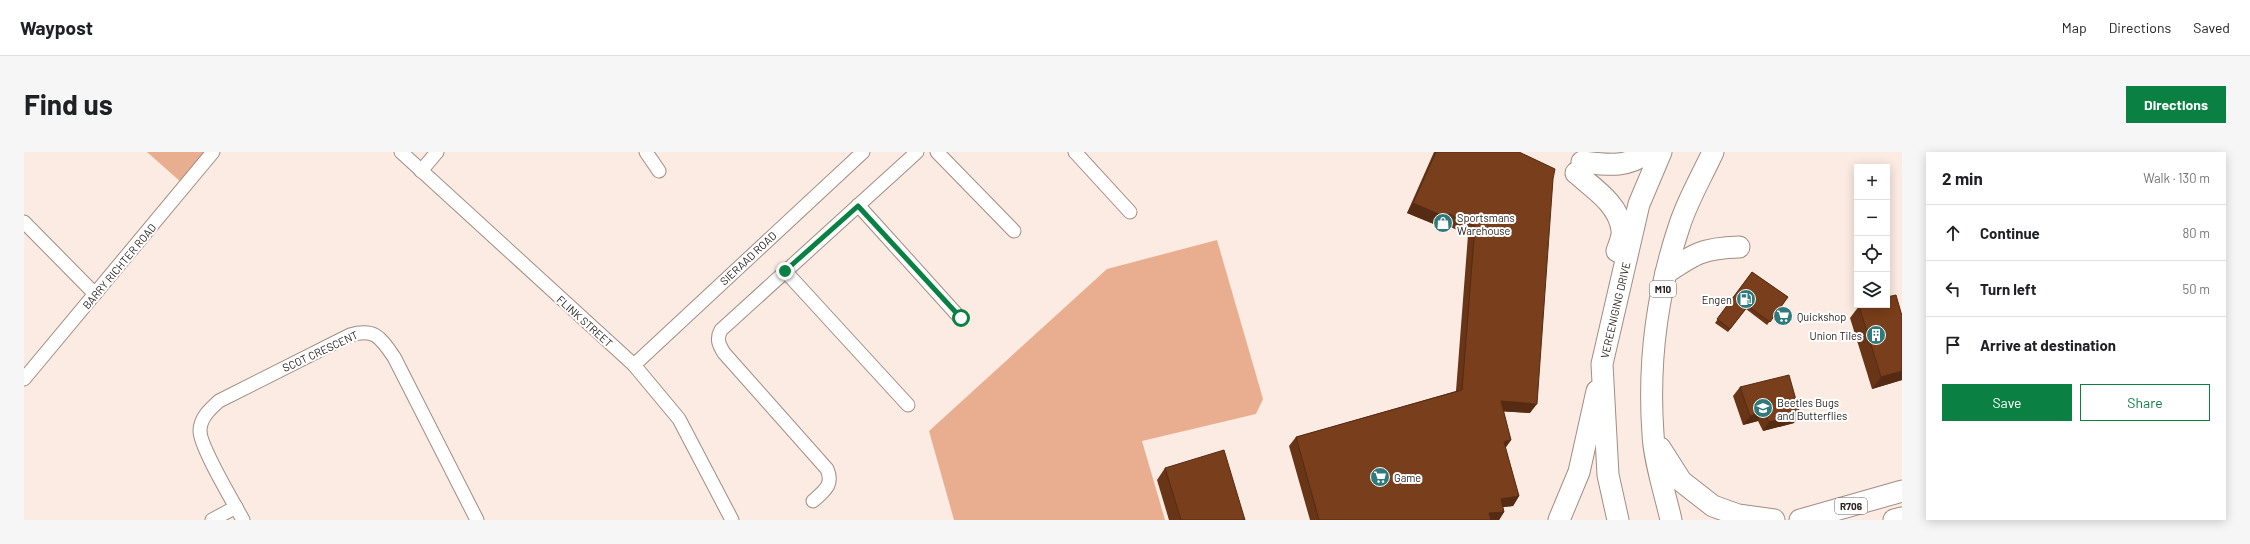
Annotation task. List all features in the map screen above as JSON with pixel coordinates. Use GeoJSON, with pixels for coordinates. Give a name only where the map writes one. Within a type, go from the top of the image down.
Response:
{"type":"FeatureCollection","features":[{"type":"Feature","properties":{"kind":"main road"},"geometry":{"type":"LineString","coordinates":[[1559,520],[1579,472],[1602,364],[1613,270],[1622,230],[1616,213],[1607,200],[1579,168],[1614,166],[1637,161],[1649,152]]}},
{"type":"Feature","properties":{"kind":"main road","name":"VEREENIGING DRIVE"},"geometry":{"type":"LineString","coordinates":[[1618,520],[1608,475],[1602,364],[1639,204],[1661,152]]}},
{"type":"Feature","properties":{"kind":"main road","name":"M10"},"geometry":{"type":"LineString","coordinates":[[1670,520],[1653,435],[1652,369],[1656,328],[1666,273],[1679,225],[1713,152]]}},
{"type":"Feature","properties":{"kind":"main road"},"geometry":{"type":"LineString","coordinates":[[1666,273],[1688,258],[1704,250],[1739,247]]}},
{"type":"Feature","properties":{"kind":"main road"},"geometry":{"type":"LineString","coordinates":[[1653,435],[1681,481],[1713,506],[1738,515],[1774,520]]}},
{"type":"Feature","properties":{"kind":"main road","name":"R706"},"geometry":{"type":"LineString","coordinates":[[1800,520],[1902,492]]}},
{"type":"Feature","properties":{"kind":"main road"},"geometry":{"type":"LineString","coordinates":[[1894,520],[1902,518]]}},
{"type":"Feature","properties":{"kind":"street","name":"BARRY RICHTER ROAD"},"geometry":{"type":"LineString","coordinates":[[24,379],[214,152]]}},
{"type":"Feature","properties":{"kind":"street","name":"FLINK STREET"},"geometry":{"type":"LineString","coordinates":[[400,152],[634,365],[679,419],[732,520]]}},
{"type":"Feature","properties":{"kind":"street"},"geometry":{"type":"LineString","coordinates":[[421,171],[437,152]]}},
{"type":"Feature","properties":{"kind":"street"},"geometry":{"type":"LineString","coordinates":[[646,152],[659,171]]}},
{"type":"Feature","properties":{"kind":"street","name":"SIERAAD ROAD"},"geometry":{"type":"LineString","coordinates":[[634,365],[863,152]]}},
{"type":"Feature","properties":{"kind":"street"},"geometry":{"type":"LineString","coordinates":[[813,500],[828,488],[830,482],[827,469],[724,353],[718,341],[721,330],[917,152]]}},
{"type":"Feature","properties":{"kind":"street"},"geometry":{"type":"LineString","coordinates":[[937,152],[1014,231]]}},
{"type":"Feature","properties":{"kind":"street"},"geometry":{"type":"LineString","coordinates":[[1075,152],[1130,212]]}},
{"type":"Feature","properties":{"kind":"street"},"geometry":{"type":"LineString","coordinates":[[858,206],[961,318]]}},
{"type":"Feature","properties":{"kind":"street"},"geometry":{"type":"LineString","coordinates":[[24,222],[95,294]]}},
{"type":"Feature","properties":{"kind":"street"},"geometry":{"type":"LineString","coordinates":[[785,271],[908,405]]}},
{"type":"Feature","properties":{"kind":"street","name":"SCOT CRESCENT"},"geometry":{"type":"LineString","coordinates":[[243,520],[204,446],[200,432],[202,420],[208,410],[219,401],[350,335],[363,331],[374,333],[394,357],[477,520]]}},
{"type":"Feature","properties":{"kind":"street"},"geometry":{"type":"LineString","coordinates":[[212,520],[236,507]]}},
{"type":"Feature","properties":{"kind":"shaded area"},"geometry":{"type":"Polygon","coordinates":[[[147,152],[208,152],[182,183],[147,152]]]}},
{"type":"Feature","properties":{"kind":"shaded area"},"geometry":{"type":"Polygon","coordinates":[[[1217,240],[1263,399],[1256,414],[1142,441],[1165,520],[954,520],[929,431],[1107,269],[1217,240]]]}},
{"type":"Feature","properties":{"kind":"building"},"geometry":{"type":"Polygon","coordinates":[[[1436,152],[1519,152],[1555,169],[1553,179],[1537,404],[1501,401],[1511,440],[1504,442],[1519,496],[1501,499],[1504,512],[1489,513],[1491,520],[1319,520],[1296,437],[1462,390],[1475,226],[1449,214],[1448,218],[1413,203],[1436,152]]]}},
{"type":"Feature","properties":{"kind":"building"},"geometry":{"type":"Polygon","coordinates":[[[1752,272],[1788,297],[1770,322],[1748,306],[1730,329],[1717,319],[1752,272]]]}},
{"type":"Feature","properties":{"kind":"building","name":"Union Tiles"},"geometry":{"type":"Polygon","coordinates":[[[1896,295],[1902,316],[1902,371],[1881,377],[1860,308],[1890,308],[1890,296],[1896,295]]]}},
{"type":"Feature","properties":{"kind":"building","name":"Beetles Bugs and Butterflies"},"geometry":{"type":"Polygon","coordinates":[[[1789,375],[1800,414],[1769,422],[1764,412],[1750,416],[1740,387],[1789,375]]]}},
{"type":"Feature","properties":{"kind":"building"},"geometry":{"type":"Polygon","coordinates":[[[1224,450],[1245,520],[1181,520],[1165,468],[1224,450]]]}},
{"type":"Feature","properties":{"kind":"place","name":"Sportsmans Warehouse"},"geometry":{"type":"Point","coordinates":[1443,223]}},
{"type":"Feature","properties":{"kind":"place","name":"Engen"},"geometry":{"type":"Point","coordinates":[1746,299]}},
{"type":"Feature","properties":{"kind":"place","name":"Quickshop"},"geometry":{"type":"Point","coordinates":[1783,316]}},
{"type":"Feature","properties":{"kind":"place","name":"Union Tiles"},"geometry":{"type":"Point","coordinates":[1876,335]}},
{"type":"Feature","properties":{"kind":"place","name":"Beetles Bugs and Butterflies"},"geometry":{"type":"Point","coordinates":[1763,408]}},
{"type":"Feature","properties":{"kind":"place","name":"Game"},"geometry":{"type":"Point","coordinates":[1380,477]}},
{"type":"Feature","properties":{"kind":"route"},"geometry":{"type":"LineString","coordinates":[[785,271],[858,206],[961,318]]}}]}
